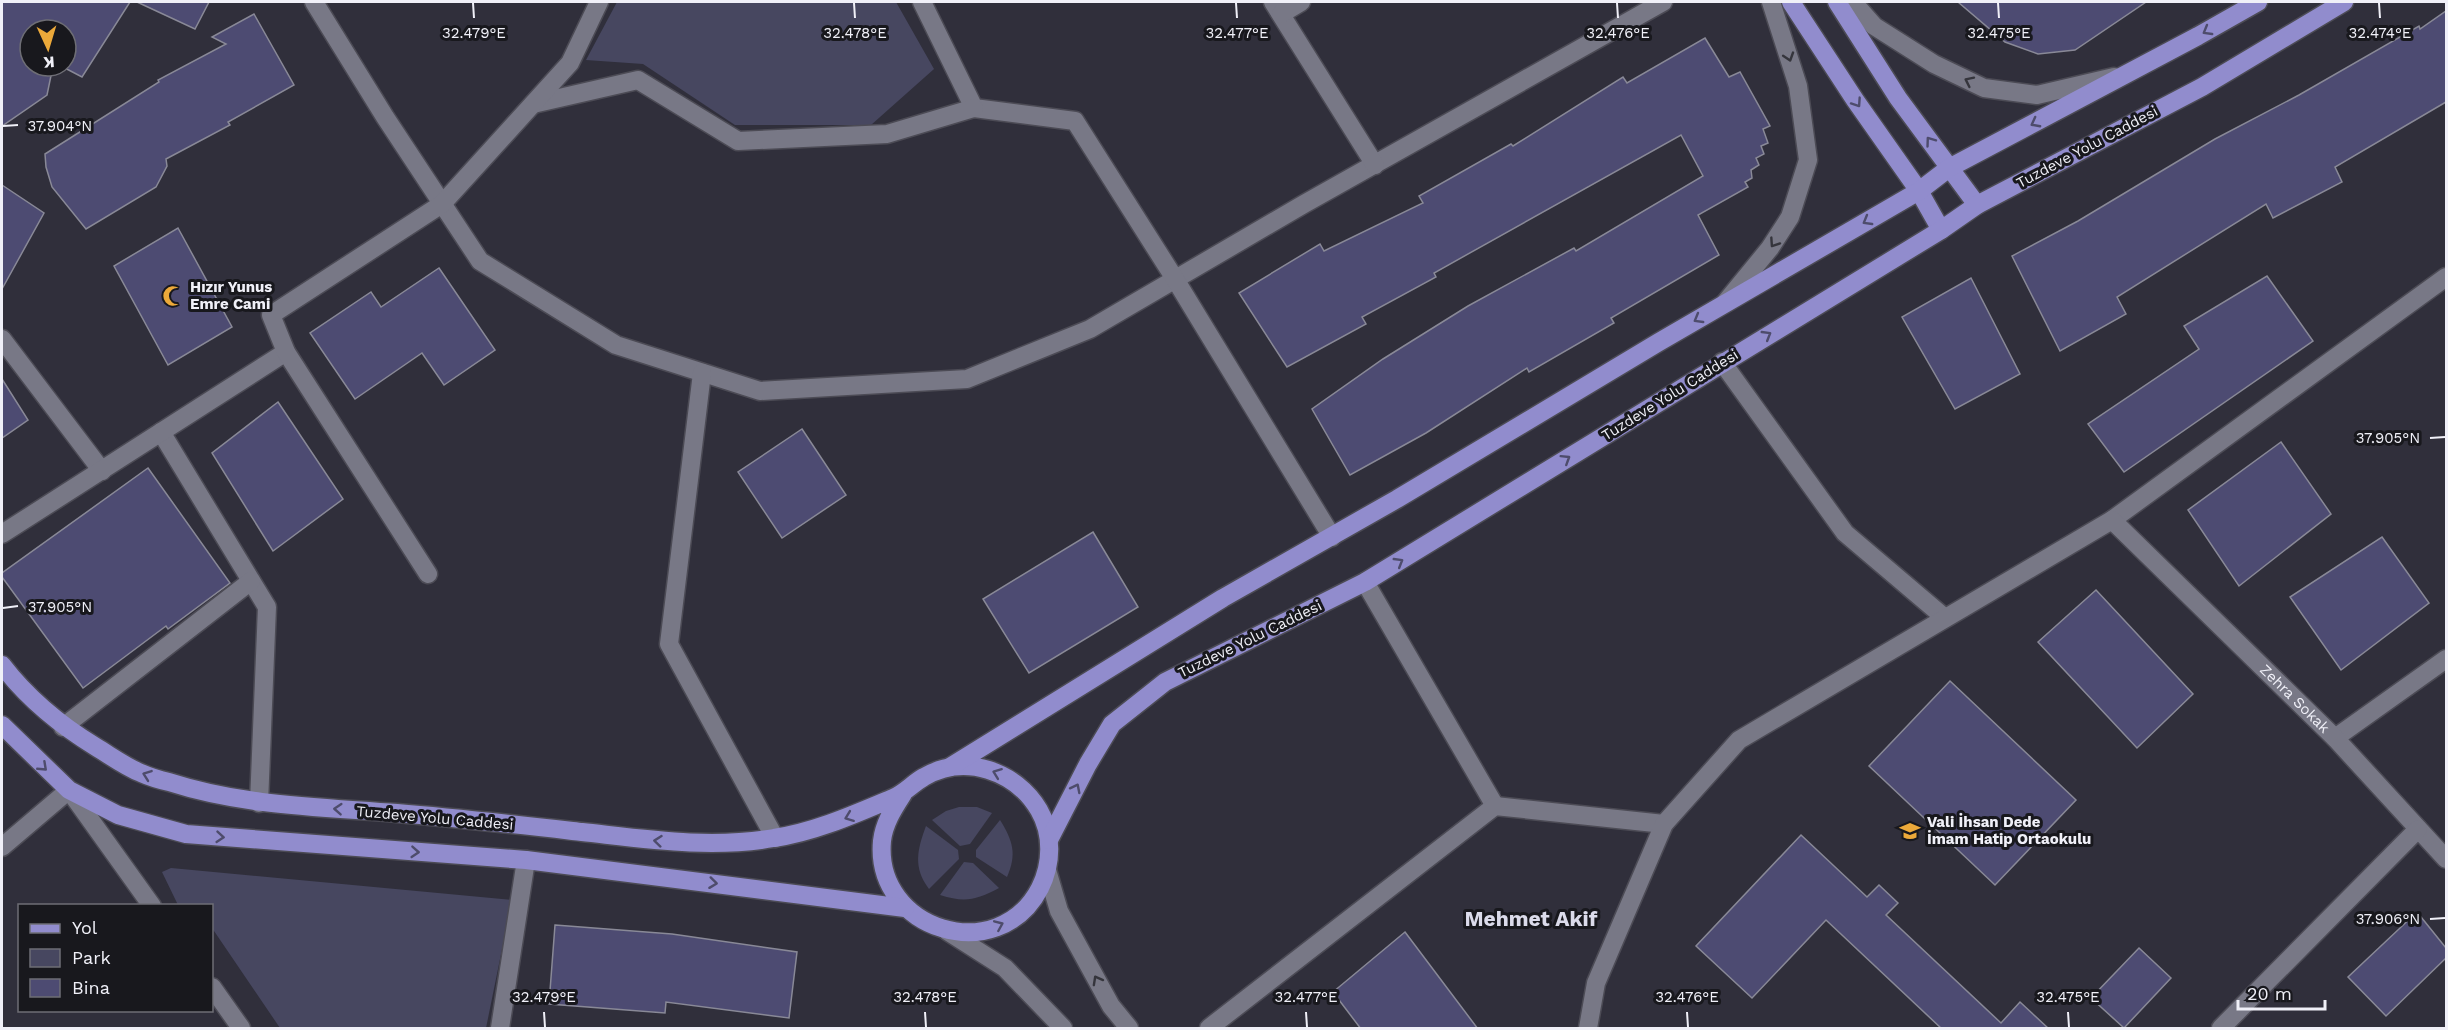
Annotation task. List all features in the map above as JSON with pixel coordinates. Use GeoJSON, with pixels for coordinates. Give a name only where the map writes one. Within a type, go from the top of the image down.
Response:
{"type":"FeatureCollection","features":[{"type":"Feature","properties":{"kind":"main road"},"geometry":{"type":"LineString","coordinates":[[1791,2],[1855,100],[1919,191],[1941,230]]}},
{"type":"Feature","properties":{"kind":"main road"},"geometry":{"type":"LineString","coordinates":[[1837,2],[1898,98],[1977,205]]}},
{"type":"Feature","properties":{"kind":"main road"},"geometry":{"type":"LineString","coordinates":[[950,767],[978,766],[1004,775],[1026,791],[1042,814],[1049,840],[1047,870],[1039,890],[1026,907],[1009,921],[989,930],[968,933],[947,931],[924,922],[905,908],[891,887],[883,863],[882,839],[890,815],[903,794],[924,777],[950,767],[1223,598],[1332,537],[1919,191],[1949,168],[2128,74],[2258,2]]}},
{"type":"Feature","properties":{"kind":"main road","name":"Tuzdeve Yolu Caddesi"},"geometry":{"type":"LineString","coordinates":[[1049,840],[1088,764],[1112,724],[1165,682],[1365,582],[1941,230],[1977,205],[2202,87],[2344,2]]}},
{"type":"Feature","properties":{"kind":"main road","name":"Tuzdeve Yolu Caddesi"},"geometry":{"type":"LineString","coordinates":[[2,665],[19,687],[63,727],[141,773],[200,792],[259,803],[442,817],[690,844],[775,838],[845,819],[903,794]]}},
{"type":"Feature","properties":{"kind":"main road"},"geometry":{"type":"LineString","coordinates":[[2,725],[69,790],[118,815],[186,834],[526,860],[905,908]]}},
{"type":"Feature","properties":{"kind":"street"},"geometry":{"type":"LineString","coordinates":[[314,2],[385,117],[480,261],[616,345],[760,391],[967,379],[1090,329],[1663,2]]}},
{"type":"Feature","properties":{"kind":"street"},"geometry":{"type":"LineString","coordinates":[[428,574],[286,352],[271,315],[442,204],[570,63],[599,2]]}},
{"type":"Feature","properties":{"kind":"street"},"geometry":{"type":"LineString","coordinates":[[922,2],[974,108]]}},
{"type":"Feature","properties":{"kind":"street"},"geometry":{"type":"LineString","coordinates":[[1301,2],[1277,8],[1375,165]]}},
{"type":"Feature","properties":{"kind":"street"},"geometry":{"type":"LineString","coordinates":[[1723,305],[1770,248],[1790,218],[1808,160],[1798,86],[1771,2]]}},
{"type":"Feature","properties":{"kind":"street"},"geometry":{"type":"LineString","coordinates":[[1853,2],[1875,26],[1934,64],[1984,88],[2037,95],[2128,74]]}},
{"type":"Feature","properties":{"kind":"street"},"geometry":{"type":"LineString","coordinates":[[532,104],[638,80],[738,141],[887,134],[974,108],[1075,121],[1175,279],[1332,537]]}},
{"type":"Feature","properties":{"kind":"street"},"geometry":{"type":"LineString","coordinates":[[1588,1029],[1596,983],[1664,824],[1739,740],[2112,520],[2446,277]]}},
{"type":"Feature","properties":{"kind":"street"},"geometry":{"type":"LineString","coordinates":[[2,339],[102,471]]}},
{"type":"Feature","properties":{"kind":"street"},"geometry":{"type":"LineString","coordinates":[[2,534],[286,352]]}},
{"type":"Feature","properties":{"kind":"street"},"geometry":{"type":"LineString","coordinates":[[1722,362],[1845,532],[1945,618]]}},
{"type":"Feature","properties":{"kind":"street"},"geometry":{"type":"LineString","coordinates":[[702,373],[669,644],[775,838]]}},
{"type":"Feature","properties":{"kind":"street"},"geometry":{"type":"LineString","coordinates":[[161,432],[267,607],[259,803]]}},
{"type":"Feature","properties":{"kind":"street","name":"Zehra Sokak"},"geometry":{"type":"LineString","coordinates":[[2112,520],[2336,738],[2446,859]]}},
{"type":"Feature","properties":{"kind":"street"},"geometry":{"type":"LineString","coordinates":[[63,727],[251,580]]}},
{"type":"Feature","properties":{"kind":"street"},"geometry":{"type":"LineString","coordinates":[[1365,582],[1495,806]]}},
{"type":"Feature","properties":{"kind":"street"},"geometry":{"type":"LineString","coordinates":[[2336,738],[2446,659]]}},
{"type":"Feature","properties":{"kind":"street"},"geometry":{"type":"LineString","coordinates":[[2,847],[69,790],[151,904]]}},
{"type":"Feature","properties":{"kind":"street"},"geometry":{"type":"LineString","coordinates":[[1209,1029],[1495,806],[1664,824]]}},
{"type":"Feature","properties":{"kind":"street"},"geometry":{"type":"LineString","coordinates":[[2221,1029],[2418,829]]}},
{"type":"Feature","properties":{"kind":"street"},"geometry":{"type":"LineString","coordinates":[[500,1029],[526,860]]}},
{"type":"Feature","properties":{"kind":"street"},"geometry":{"type":"LineString","coordinates":[[1047,870],[1059,911],[1111,1006],[1130,1029]]}},
{"type":"Feature","properties":{"kind":"street"},"geometry":{"type":"LineString","coordinates":[[947,931],[1005,968],[1063,1029]]}},
{"type":"Feature","properties":{"kind":"street"},"geometry":{"type":"LineString","coordinates":[[213,988],[241,1029]]}},
{"type":"Feature","properties":{"kind":"green space"},"geometry":{"type":"Polygon","coordinates":[[[617,2],[896,2],[934,69],[871,125],[735,125],[643,64],[586,60],[617,2]]]}},
{"type":"Feature","properties":{"kind":"green space"},"geometry":{"type":"Polygon","coordinates":[[[959,807],[977,807],[992,813],[970,844],[960,846],[932,820],[946,811],[959,807]]]}},
{"type":"Feature","properties":{"kind":"green space"},"geometry":{"type":"Polygon","coordinates":[[[1000,820],[1011,841],[1013,854],[1007,877],[976,857],[976,850],[1000,820]]]}},
{"type":"Feature","properties":{"kind":"green space"},"geometry":{"type":"Polygon","coordinates":[[[926,826],[958,850],[959,859],[929,889],[921,874],[918,859],[920,843],[926,826]]]}},
{"type":"Feature","properties":{"kind":"green space"},"geometry":{"type":"Polygon","coordinates":[[[964,862],[973,863],[999,888],[970,899],[940,895],[964,862]]]}},
{"type":"Feature","properties":{"kind":"green space"},"geometry":{"type":"Polygon","coordinates":[[[171,868],[512,900],[486,1028],[280,1028],[213,929],[213,904],[178,904],[162,872],[171,868]]]}},
{"type":"Feature","properties":{"kind":"building"},"geometry":{"type":"Polygon","coordinates":[[[2,2],[130,2],[82,77],[78,75],[78,18],[18,18],[18,78],[51,78],[47,95],[2,126],[2,2]]]}},
{"type":"Feature","properties":{"kind":"building"},"geometry":{"type":"Polygon","coordinates":[[[137,2],[209,2],[195,29],[137,2]]]}},
{"type":"Feature","properties":{"kind":"building"},"geometry":{"type":"Polygon","coordinates":[[[1958,2],[2146,2],[2075,50],[2038,54],[2005,42],[1958,2]]]}},
{"type":"Feature","properties":{"kind":"building"},"geometry":{"type":"Polygon","coordinates":[[[2446,11],[2446,102],[2335,167],[2342,182],[2273,218],[2266,204],[2117,297],[2126,314],[2060,351],[2012,256],[2078,221],[2215,139],[2299,95],[2419,26],[2420,29],[2446,11]]]}},
{"type":"Feature","properties":{"kind":"building"},"geometry":{"type":"Polygon","coordinates":[[[254,14],[294,85],[228,122],[230,125],[166,159],[167,166],[156,187],[86,229],[52,187],[45,154],[159,82],[158,80],[226,44],[212,37],[254,14]]]}},
{"type":"Feature","properties":{"kind":"building"},"geometry":{"type":"Polygon","coordinates":[[[1705,38],[1729,77],[1740,72],[1770,126],[1763,129],[1768,143],[1761,146],[1764,154],[1756,158],[1759,165],[1751,170],[1752,178],[1745,182],[1748,187],[1698,215],[1719,255],[1611,318],[1614,323],[1529,372],[1527,368],[1426,433],[1350,475],[1312,409],[1383,359],[1468,306],[1574,248],[1576,251],[1703,176],[1681,135],[1434,273],[1436,277],[1362,317],[1366,324],[1287,367],[1239,293],[1320,244],[1324,251],[1423,203],[1419,196],[1511,144],[1513,146],[1623,77],[1627,83],[1705,38]]]}},
{"type":"Feature","properties":{"kind":"building"},"geometry":{"type":"Polygon","coordinates":[[[2,185],[44,213],[2,289],[2,185]]]}},
{"type":"Feature","properties":{"kind":"building","name":"Hızır Yunus Emre Cami"},"geometry":{"type":"Polygon","coordinates":[[[178,228],[232,327],[168,365],[114,266],[178,228]]]}},
{"type":"Feature","properties":{"kind":"building"},"geometry":{"type":"Polygon","coordinates":[[[439,268],[495,350],[444,385],[422,353],[355,399],[310,333],[371,292],[381,307],[439,268]]]}},
{"type":"Feature","properties":{"kind":"building"},"geometry":{"type":"Polygon","coordinates":[[[2267,276],[2313,341],[2124,472],[2088,424],[2199,349],[2184,326],[2267,276]]]}},
{"type":"Feature","properties":{"kind":"building"},"geometry":{"type":"Polygon","coordinates":[[[1971,278],[2020,374],[1955,409],[1902,317],[1971,278]]]}},
{"type":"Feature","properties":{"kind":"building"},"geometry":{"type":"Polygon","coordinates":[[[2,379],[28,420],[2,438],[2,379]]]}},
{"type":"Feature","properties":{"kind":"building"},"geometry":{"type":"Polygon","coordinates":[[[278,402],[343,499],[273,551],[212,453],[278,402]]]}},
{"type":"Feature","properties":{"kind":"building"},"geometry":{"type":"Polygon","coordinates":[[[802,429],[846,495],[782,538],[738,472],[802,429]]]}},
{"type":"Feature","properties":{"kind":"building"},"geometry":{"type":"Polygon","coordinates":[[[2281,442],[2331,514],[2239,586],[2188,510],[2281,442]]]}},
{"type":"Feature","properties":{"kind":"building"},"geometry":{"type":"Polygon","coordinates":[[[148,468],[230,583],[168,629],[166,626],[83,688],[2,577],[2,573],[148,468]]]}},
{"type":"Feature","properties":{"kind":"building"},"geometry":{"type":"Polygon","coordinates":[[[1093,532],[1138,607],[1029,673],[983,599],[1093,532]]]}},
{"type":"Feature","properties":{"kind":"building"},"geometry":{"type":"Polygon","coordinates":[[[2382,537],[2429,603],[2341,670],[2290,597],[2382,537]]]}},
{"type":"Feature","properties":{"kind":"building"},"geometry":{"type":"Polygon","coordinates":[[[2096,590],[2193,694],[2137,748],[2038,642],[2096,590]]]}},
{"type":"Feature","properties":{"kind":"building"},"geometry":{"type":"Polygon","coordinates":[[[1950,681],[2076,800],[1995,885],[1869,766],[1950,681]]]}},
{"type":"Feature","properties":{"kind":"building"},"geometry":{"type":"Polygon","coordinates":[[[1801,835],[1867,897],[1879,885],[1898,903],[1886,915],[2001,1023],[2020,1002],[2049,1029],[1942,1029],[1826,920],[1752,998],[1696,946],[1801,835]]]}},
{"type":"Feature","properties":{"kind":"building"},"geometry":{"type":"Polygon","coordinates":[[[2417,912],[2446,948],[2446,958],[2386,1016],[2348,977],[2417,912]]]}},
{"type":"Feature","properties":{"kind":"building"},"geometry":{"type":"Polygon","coordinates":[[[555,925],[672,934],[797,952],[789,1018],[666,1002],[665,1013],[549,1004],[555,925]]]}},
{"type":"Feature","properties":{"kind":"building"},"geometry":{"type":"Polygon","coordinates":[[[1405,932],[1478,1029],[1361,1029],[1333,992],[1405,932]]]}},
{"type":"Feature","properties":{"kind":"building"},"geometry":{"type":"Polygon","coordinates":[[[2139,948],[2171,978],[2124,1028],[2091,998],[2139,948]]]}},
{"type":"Feature","properties":{"kind":"place","name":"Hızır Yunus Emre Cami"},"geometry":{"type":"Point","coordinates":[173,296]}},
{"type":"Feature","properties":{"kind":"place","name":"Vali İhsan Dede İmam Hatip Ortaokulu"},"geometry":{"type":"Point","coordinates":[1910,831]}},
{"type":"Feature","properties":{"kind":"district","name":"Mehmet Akif"},"geometry":{"type":"Point","coordinates":[1531,919]}}]}
